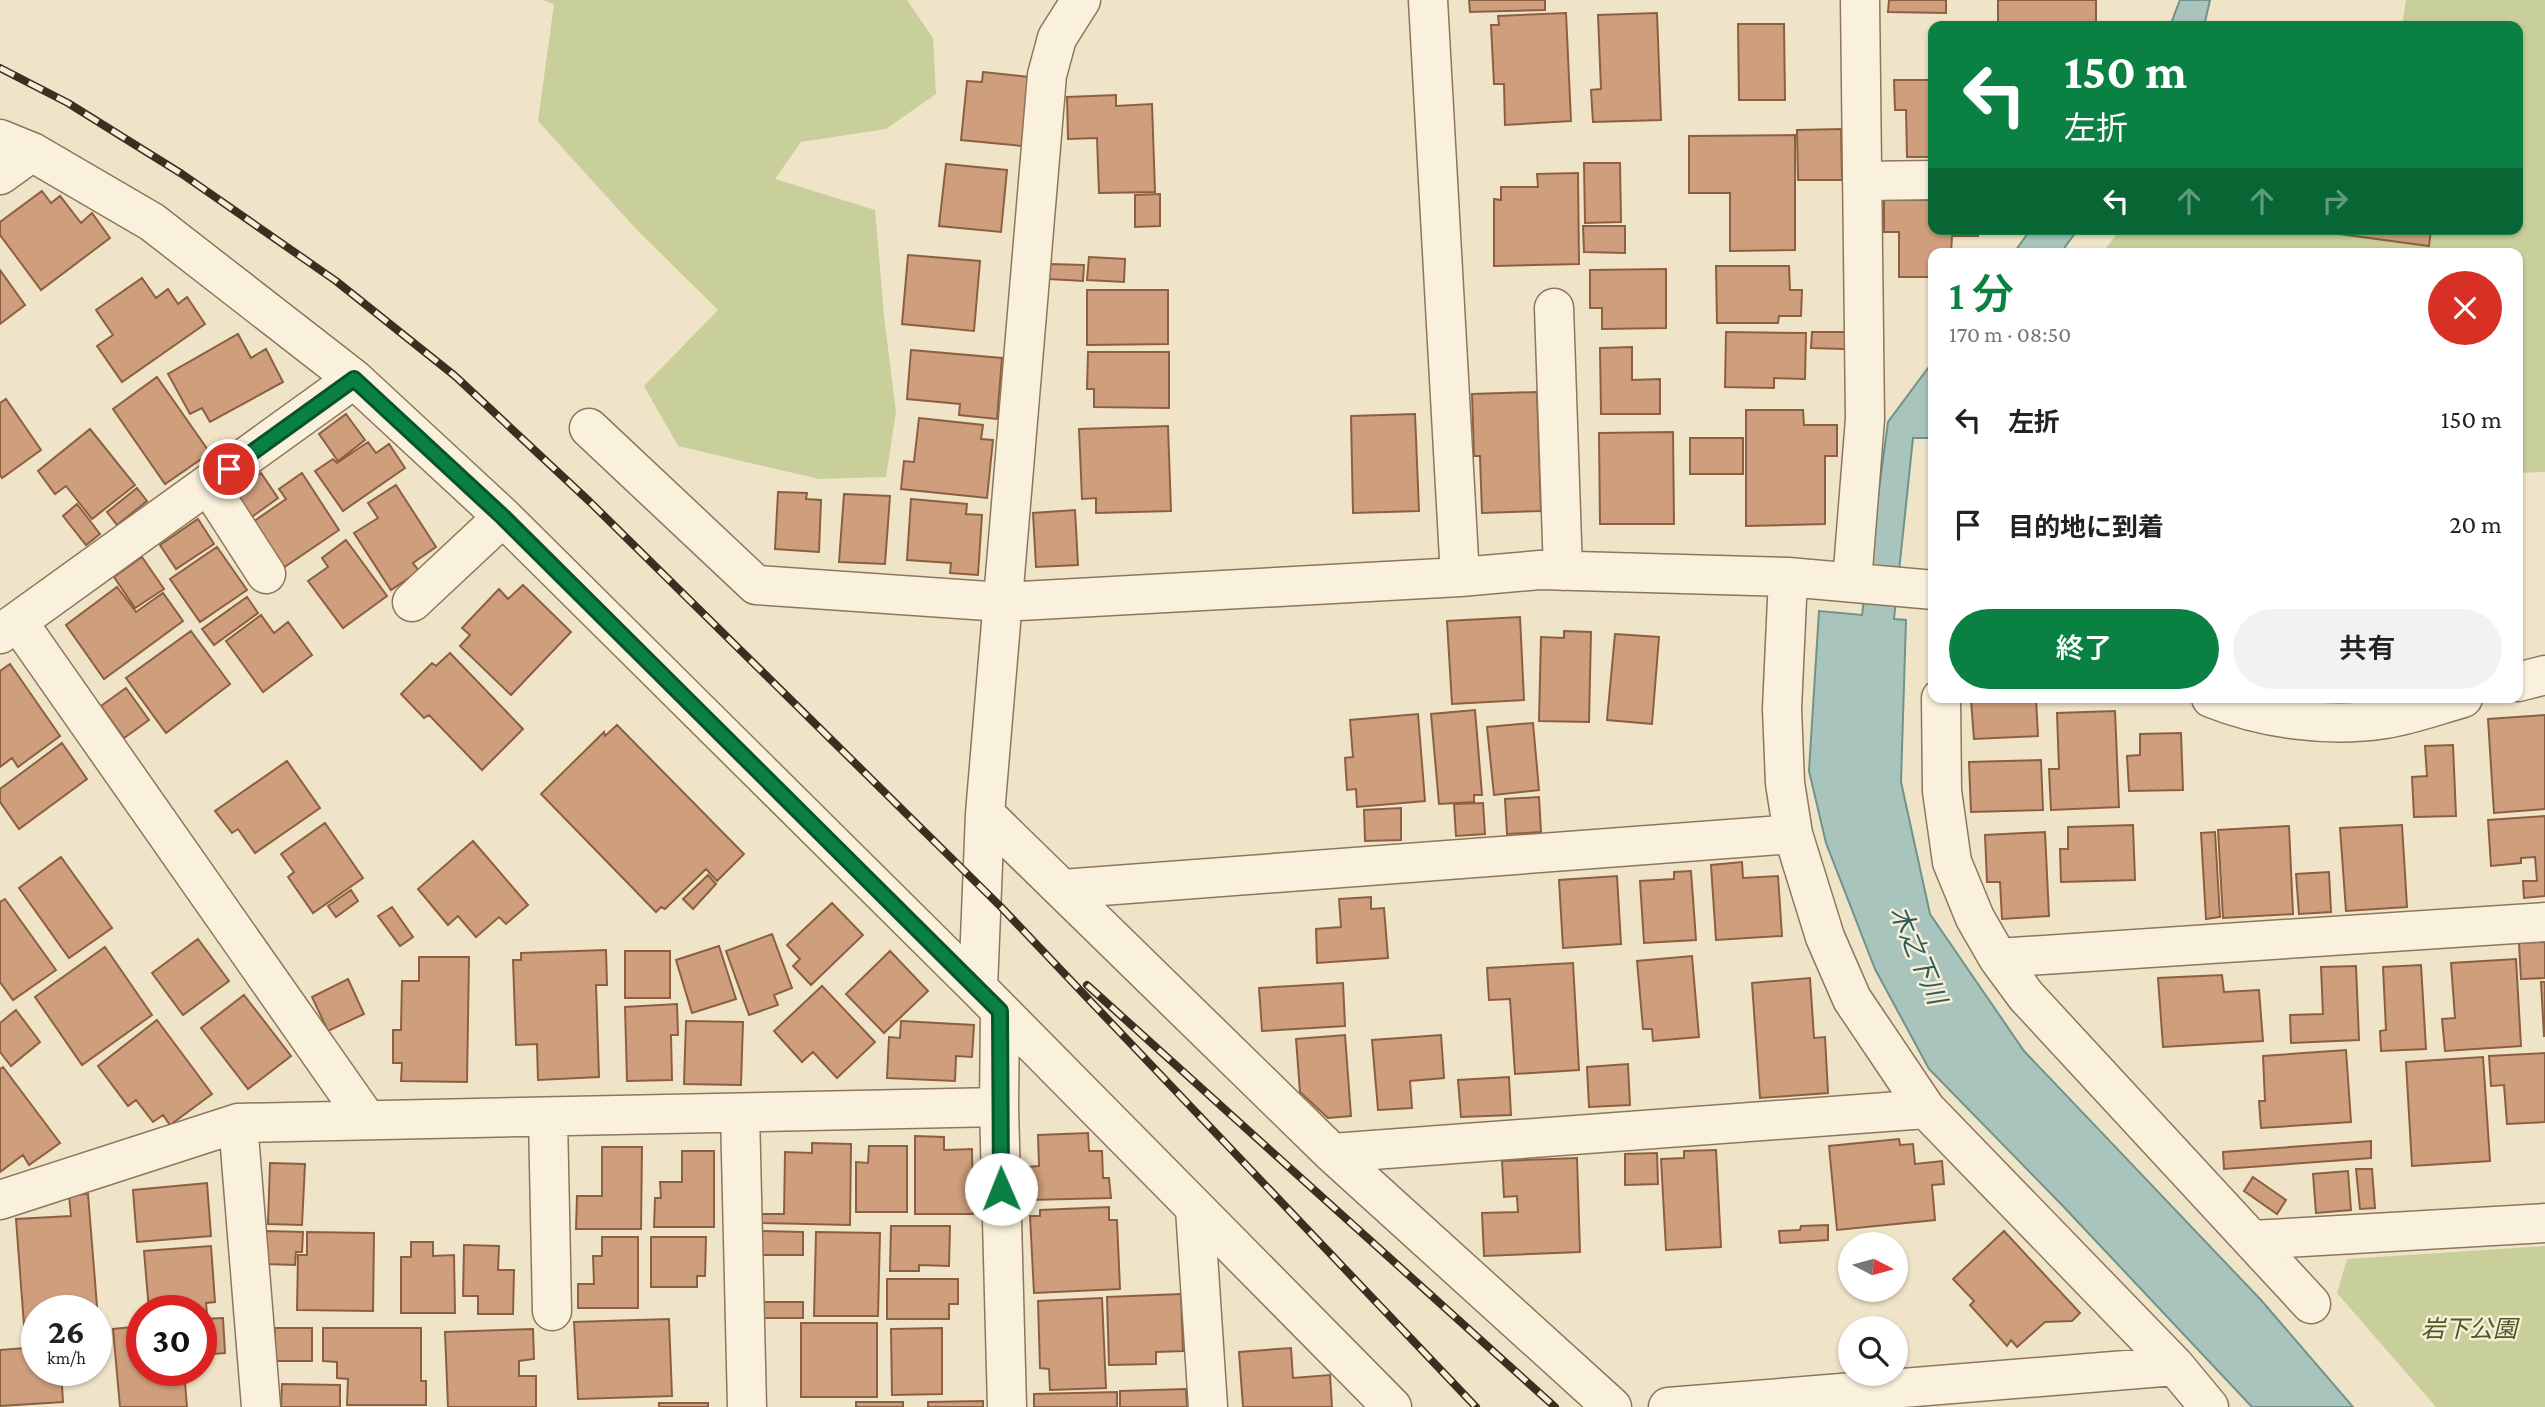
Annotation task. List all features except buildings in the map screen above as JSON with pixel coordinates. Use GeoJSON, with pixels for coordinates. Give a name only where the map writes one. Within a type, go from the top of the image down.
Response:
{"type":"FeatureCollection","features":[{"type":"Feature","properties":{"kind":"street"},"geometry":{"type":"LineString","coordinates":[[1007,1407],[999,1107],[989,999],[985,814],[1047,75],[1057,38],[1081,0]]}},
{"type":"Feature","properties":{"kind":"street"},"geometry":{"type":"LineString","coordinates":[[1428,0],[1460,577]]}},
{"type":"Feature","properties":{"kind":"street"},"geometry":{"type":"LineString","coordinates":[[1858,582],[1866,419],[1860,0]]}},
{"type":"Feature","properties":{"kind":"street"},"geometry":{"type":"LineString","coordinates":[[0,175],[16,146],[152,222],[354,379],[503,517],[989,999],[1392,1407]]}},
{"type":"Feature","properties":{"kind":"street"},"geometry":{"type":"LineString","coordinates":[[1862,181],[1928,180]]}},
{"type":"Feature","properties":{"kind":"street"},"geometry":{"type":"LineString","coordinates":[[1554,308],[1563,571]]}},
{"type":"Feature","properties":{"kind":"street"},"geometry":{"type":"LineString","coordinates":[[354,379],[9,628],[368,1120]]}},
{"type":"Feature","properties":{"kind":"street"},"geometry":{"type":"LineString","coordinates":[[589,428],[756,584],[1002,602],[1563,571],[1788,577],[1928,590]]}},
{"type":"Feature","properties":{"kind":"street"},"geometry":{"type":"LineString","coordinates":[[208,484],[266,574]]}},
{"type":"Feature","properties":{"kind":"street"},"geometry":{"type":"LineString","coordinates":[[412,602],[503,517]]}},
{"type":"Feature","properties":{"kind":"street"},"geometry":{"type":"LineString","coordinates":[[1788,577],[1782,709],[1785,783],[1793,834],[1825,937],[1852,999],[1926,1110],[2175,1366],[2209,1407]]}},
{"type":"Feature","properties":{"kind":"street"},"geometry":{"type":"LineString","coordinates":[[2523,681],[2545,675]]}},
{"type":"Feature","properties":{"kind":"street"},"geometry":{"type":"LineString","coordinates":[[1941,703],[1942,791],[1952,862],[1975,918],[1998,958],[2026,996],[2311,1304]]}},
{"type":"Feature","properties":{"kind":"street"},"geometry":{"type":"LineString","coordinates":[[2224,703],[2242,710],[2332,723],[2386,719],[2445,703]]}},
{"type":"Feature","properties":{"kind":"street"},"geometry":{"type":"LineString","coordinates":[[985,814],[1332,1153],[1612,1407]]}},
{"type":"Feature","properties":{"kind":"street"},"geometry":{"type":"LineString","coordinates":[[1062,889],[1793,834]]}},
{"type":"Feature","properties":{"kind":"street"},"geometry":{"type":"LineString","coordinates":[[1998,958],[2545,922]]}},
{"type":"Feature","properties":{"kind":"street"},"geometry":{"type":"LineString","coordinates":[[0,1200],[238,1123],[999,1107]]}},
{"type":"Feature","properties":{"kind":"street"},"geometry":{"type":"LineString","coordinates":[[1332,1153],[1926,1110]]}},
{"type":"Feature","properties":{"kind":"street"},"geometry":{"type":"LineString","coordinates":[[740,1112],[747,1407]]}},
{"type":"Feature","properties":{"kind":"street"},"geometry":{"type":"LineString","coordinates":[[548,1116],[552,1311]]}},
{"type":"Feature","properties":{"kind":"street"},"geometry":{"type":"LineString","coordinates":[[238,1123],[261,1407]]}},
{"type":"Feature","properties":{"kind":"street"},"geometry":{"type":"LineString","coordinates":[[1195,1209],[1208,1407]]}},
{"type":"Feature","properties":{"kind":"street"},"geometry":{"type":"LineString","coordinates":[[2252,1240],[2545,1223]]}},
{"type":"Feature","properties":{"kind":"street"},"geometry":{"type":"LineString","coordinates":[[1668,1407],[2175,1366]]}},
{"type":"Feature","properties":{"kind":"green space"},"geometry":{"type":"Polygon","coordinates":[[[543,0],[907,0],[933,38],[936,94],[886,129],[801,142],[775,179],[875,210],[896,412],[886,477],[819,479],[678,446],[644,386],[718,310],[636,229],[538,121],[554,4],[543,0]]]}},
{"type":"Feature","properties":{"kind":"green space"},"geometry":{"type":"Polygon","coordinates":[[[2406,0],[2545,0],[2545,472],[2523,473],[2523,248],[2106,248],[2116,235],[2523,235],[2523,21],[2403,21],[2406,0]]]}},
{"type":"Feature","properties":{"kind":"green space","name":"岩下公園"},"geometry":{"type":"Polygon","coordinates":[[[2545,1246],[2545,1407],[2436,1407],[2337,1293],[2347,1259],[2545,1246]]]}},
{"type":"Feature","properties":{"kind":"water"},"geometry":{"type":"Polygon","coordinates":[[[2180,0],[2210,0],[2205,21],[2172,21],[2180,0]]]}},
{"type":"Feature","properties":{"kind":"water"},"geometry":{"type":"Polygon","coordinates":[[[2027,235],[2074,235],[2064,248],[2017,248],[2027,235]]]}},
{"type":"Feature","properties":{"kind":"water","name":"木之下川"},"geometry":{"type":"Polygon","coordinates":[[[1928,368],[1928,438],[1913,438],[1894,619],[1906,620],[1901,782],[1930,914],[2024,1051],[2261,1300],[2353,1407],[2252,1407],[2061,1204],[1929,1069],[1875,969],[1826,843],[1809,771],[1819,611],[1862,615],[1888,422],[1928,368]]]}},
{"type":"Feature","properties":{"kind":"railway"},"geometry":{"type":"LineString","coordinates":[[0,68],[68,103],[182,174],[336,281],[455,376],[590,502],[1001,907],[1476,1407]]}},
{"type":"Feature","properties":{"kind":"railway"},"geometry":{"type":"LineString","coordinates":[[1087,985],[1555,1407]]}},
{"type":"Feature","properties":{"kind":"route"},"geometry":{"type":"LineString","coordinates":[[229,469],[354,379],[503,517],[1000,1011],[1001,1189]]}}]}
